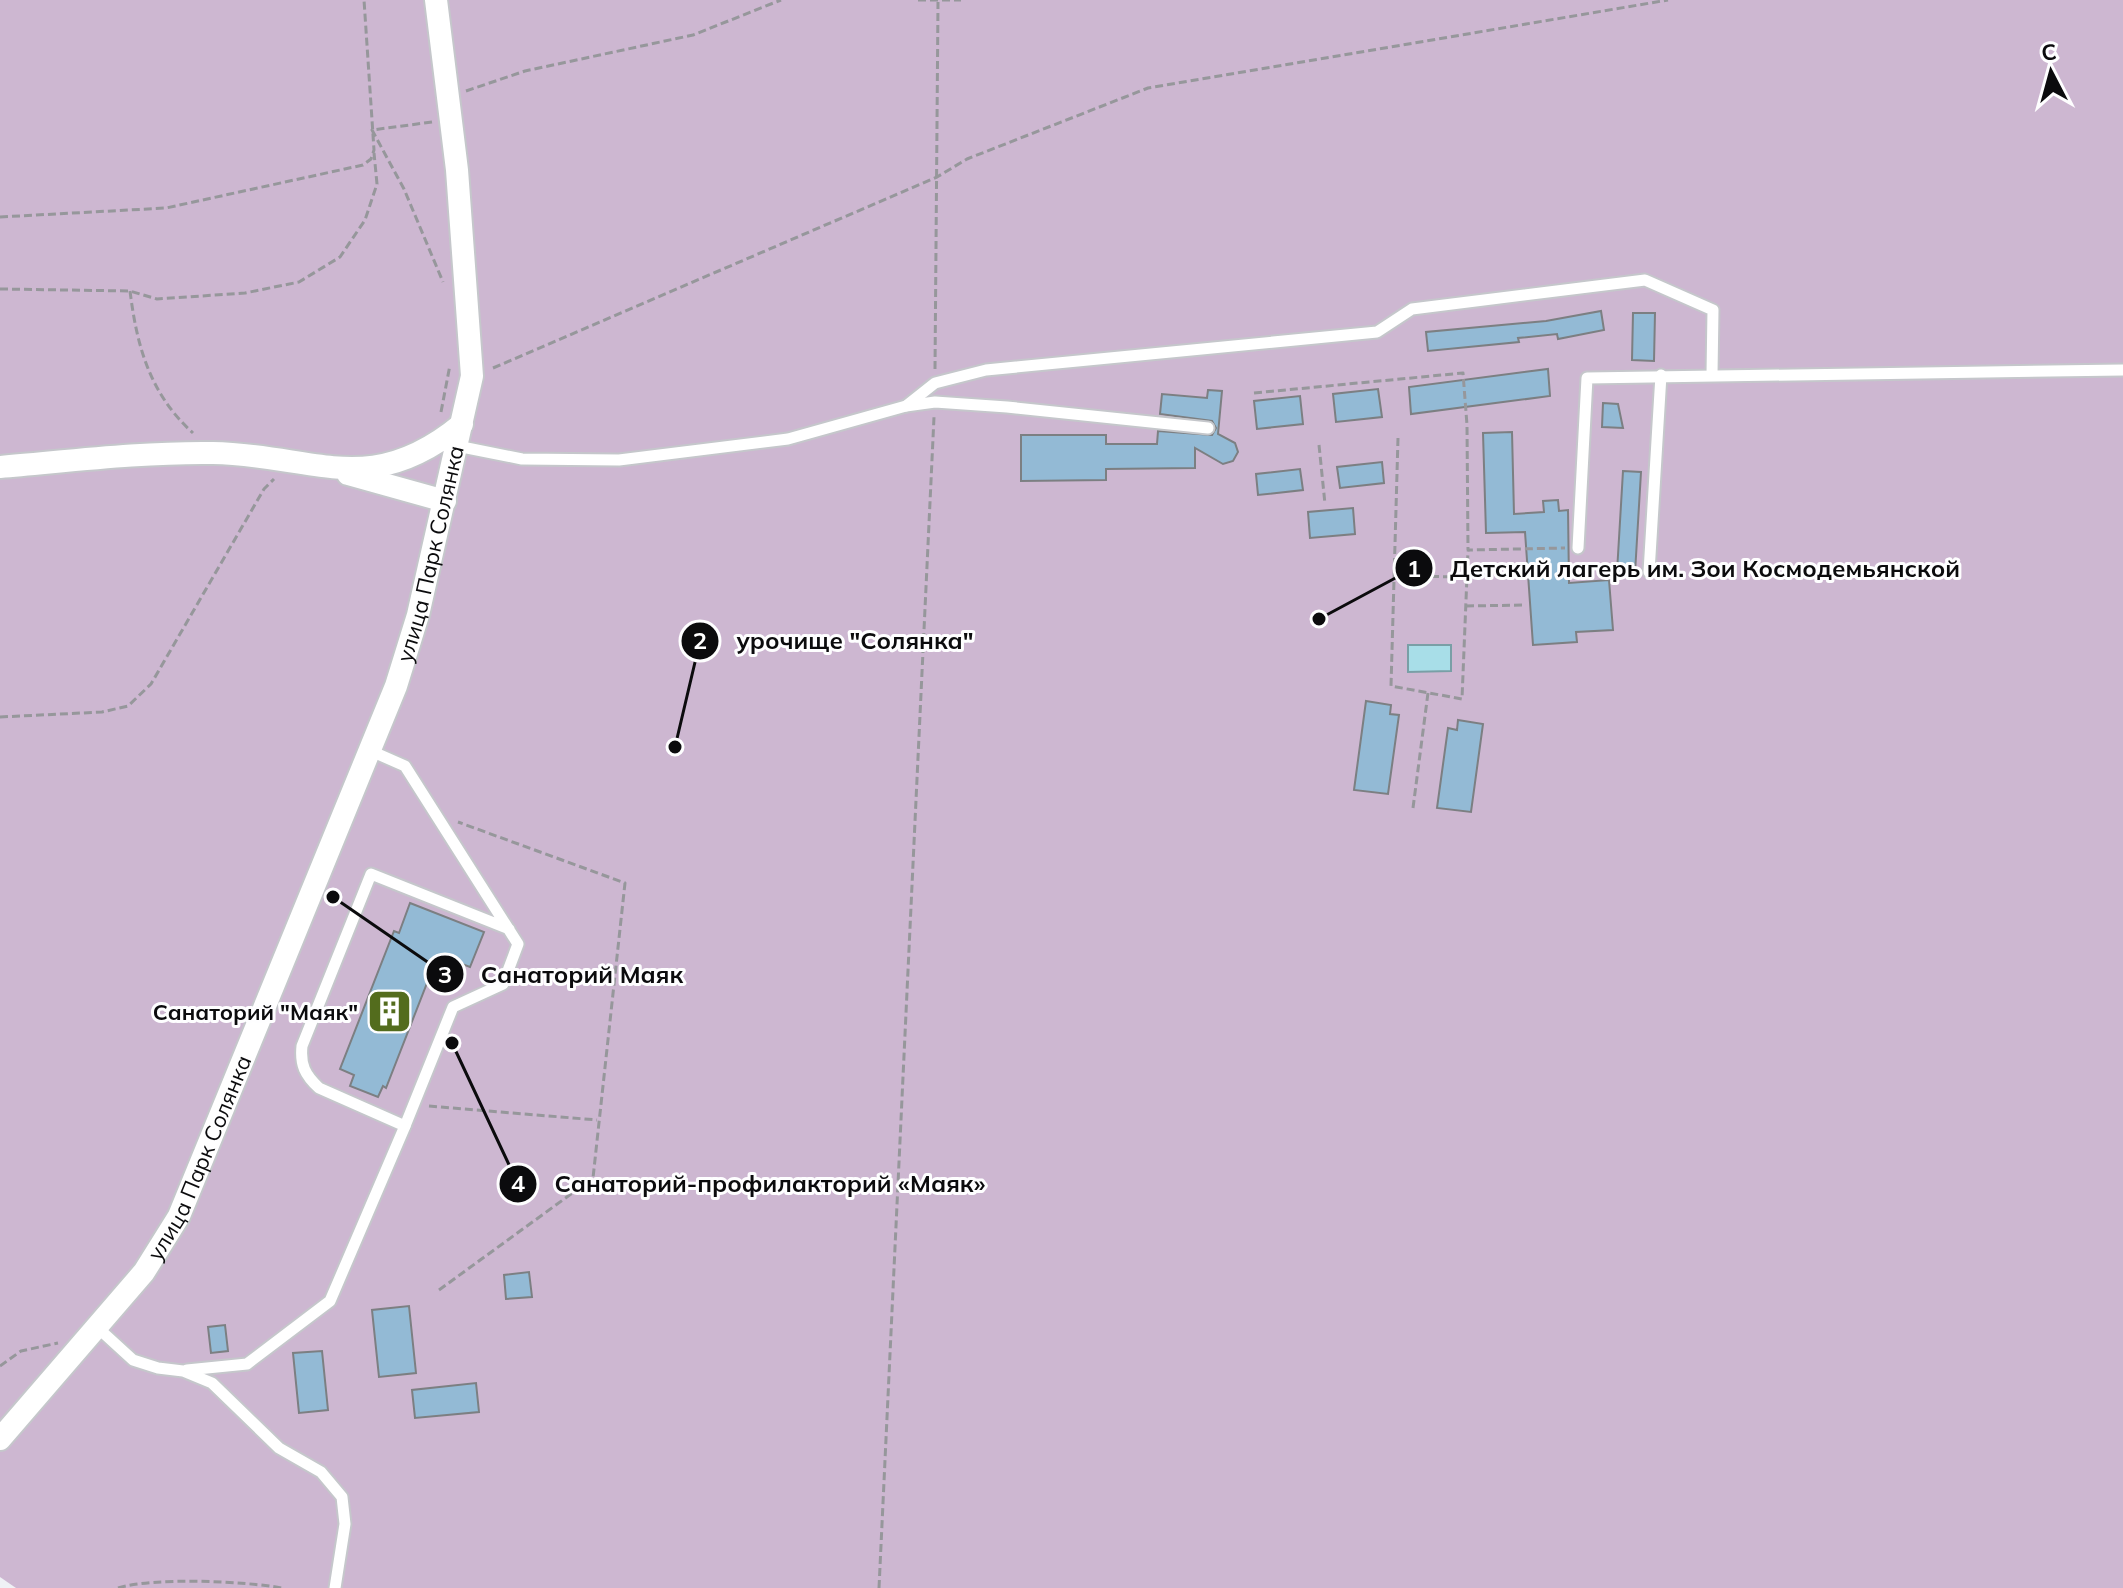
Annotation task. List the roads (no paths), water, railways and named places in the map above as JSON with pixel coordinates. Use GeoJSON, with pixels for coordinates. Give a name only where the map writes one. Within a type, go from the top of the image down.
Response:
{"type":"FeatureCollection","features":[{"type":"Feature","properties":{"kind":"street","name":"улица Парк Солянка"},"geometry":{"type":"LineString","coordinates":[[0,1439],[144,1272],[179,1216],[371,751],[418,615],[445,501],[451,439],[472,376],[450,108],[436,0]]}},
{"type":"Feature","properties":{"kind":"street","name":"улица Парк Солянка"},"geometry":{"type":"LineString","coordinates":[[0,467],[153,454],[215,453],[332,470],[382,465],[451,439]]}},
{"type":"Feature","properties":{"kind":"street"},"geometry":{"type":"LineString","coordinates":[[332,470],[445,501]]}},
{"type":"Feature","properties":{"kind":"lane"},"geometry":{"type":"LineString","coordinates":[[906,406],[935,383],[986,370],[1377,332],[1412,309],[1645,280],[1713,310],[1712,374]]}},
{"type":"Feature","properties":{"kind":"lane"},"geometry":{"type":"LineString","coordinates":[[1578,548],[1587,378],[2123,370]]}},
{"type":"Feature","properties":{"kind":"lane"},"geometry":{"type":"LineString","coordinates":[[1649,572],[1661,375]]}},
{"type":"Feature","properties":{"kind":"lane"},"geometry":{"type":"LineString","coordinates":[[451,439],[522,459],[619,460],[788,439],[906,406],[935,402],[1208,428]]}},
{"type":"Feature","properties":{"kind":"lane"},"geometry":{"type":"LineString","coordinates":[[98,1328],[133,1360],[158,1368],[183,1371],[247,1364],[330,1301],[453,1007],[503,984],[518,944],[405,766],[371,751]]}},
{"type":"Feature","properties":{"kind":"lane"},"geometry":{"type":"LineString","coordinates":[[405,1126],[319,1088],[309,1079],[301,1058],[302,1046],[371,874],[509,929]]}},
{"type":"Feature","properties":{"kind":"lane"},"geometry":{"type":"LineString","coordinates":[[183,1371],[223,1392],[279,1448],[321,1472],[342,1497],[345,1524],[335,1588]]}},
{"type":"Feature","properties":{"kind":"water"},"geometry":{"type":"Polygon","coordinates":[[[1408,645],[1451,645],[1451,671],[1408,672],[1408,645]]]}},
{"type":"Feature","properties":{"kind":"place","name":"Детский лагерь им. Зои Космодемьянской"},"geometry":{"type":"Point","coordinates":[1319,619]}},
{"type":"Feature","properties":{"kind":"place","name":"урочище \"Солянка\""},"geometry":{"type":"Point","coordinates":[675,747]}},
{"type":"Feature","properties":{"kind":"place","name":"Санаторий Маяк"},"geometry":{"type":"Point","coordinates":[333,897]}},
{"type":"Feature","properties":{"kind":"place","name":"Санаторий \"Маяк\""},"geometry":{"type":"Point","coordinates":[389,1012]}},
{"type":"Feature","properties":{"kind":"place","name":"Санаторий-профилакторий «Маяк»"},"geometry":{"type":"Point","coordinates":[452,1043]}}]}
